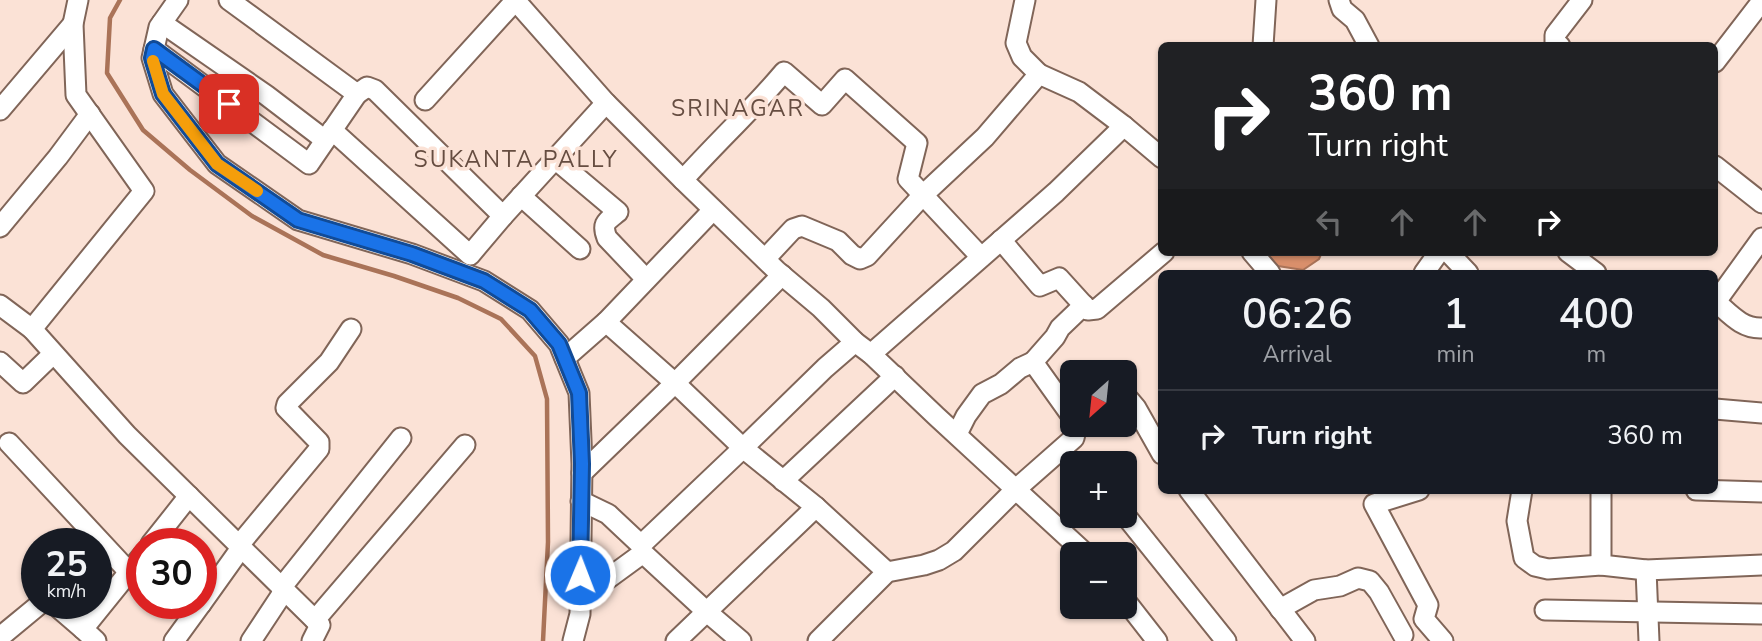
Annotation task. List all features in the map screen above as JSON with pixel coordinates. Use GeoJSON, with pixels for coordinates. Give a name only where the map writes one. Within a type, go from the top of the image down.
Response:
{"type":"FeatureCollection","features":[{"type":"Feature","properties":{"kind":"street"},"geometry":{"type":"LineString","coordinates":[[32,329],[144,191],[76,95],[73,24],[78,0]]}},
{"type":"Feature","properties":{"kind":"street"},"geometry":{"type":"LineString","coordinates":[[178,0],[159,27],[152,58],[163,94],[217,164],[298,220],[412,254],[484,281],[530,310],[559,344],[579,393],[582,473],[580,614],[573,641]]}},
{"type":"Feature","properties":{"kind":"street"},"geometry":{"type":"LineString","coordinates":[[229,0],[356,94]]}},
{"type":"Feature","properties":{"kind":"street"},"geometry":{"type":"LineString","coordinates":[[425,100],[515,0],[606,103],[713,210],[1074,542]]}},
{"type":"Feature","properties":{"kind":"street"},"geometry":{"type":"LineString","coordinates":[[1263,42],[1266,0]]}},
{"type":"Feature","properties":{"kind":"street"},"geometry":{"type":"LineString","coordinates":[[1339,0],[1342,9],[1355,20],[1367,42]]}},
{"type":"Feature","properties":{"kind":"street"},"geometry":{"type":"LineString","coordinates":[[1556,42],[1555,34],[1582,0]]}},
{"type":"Feature","properties":{"kind":"street"},"geometry":{"type":"LineString","coordinates":[[1718,58],[1762,1]]}},
{"type":"Feature","properties":{"kind":"street"},"geometry":{"type":"LineString","coordinates":[[1023,7],[1017,50],[1039,74],[1079,92],[1158,155]]}},
{"type":"Feature","properties":{"kind":"street"},"geometry":{"type":"LineString","coordinates":[[162,23],[329,135],[470,255],[606,103]]}},
{"type":"Feature","properties":{"kind":"street"},"geometry":{"type":"LineString","coordinates":[[0,110],[73,24]]}},
{"type":"Feature","properties":{"kind":"street"},"geometry":{"type":"LineString","coordinates":[[154,49],[309,164],[356,94],[367,87],[375,90],[503,216]]}},
{"type":"Feature","properties":{"kind":"street"},"geometry":{"type":"LineString","coordinates":[[683,180],[717,142],[757,104],[784,72],[822,105],[845,79],[917,143],[908,179],[981,257]]}},
{"type":"Feature","properties":{"kind":"street"},"geometry":{"type":"LineString","coordinates":[[765,259],[793,229],[802,226],[838,241],[852,256],[860,260],[867,256],[923,195],[985,137],[1039,74]]}},
{"type":"Feature","properties":{"kind":"street"},"geometry":{"type":"LineString","coordinates":[[0,227],[90,114]]}},
{"type":"Feature","properties":{"kind":"street"},"geometry":{"type":"LineString","coordinates":[[872,354],[1056,192],[1124,126]]}},
{"type":"Feature","properties":{"kind":"street"},"geometry":{"type":"LineString","coordinates":[[555,159],[618,212],[607,221],[604,229],[607,238],[646,279]]}},
{"type":"Feature","properties":{"kind":"street"},"geometry":{"type":"LineString","coordinates":[[1718,168],[1762,202]]}},
{"type":"Feature","properties":{"kind":"street"},"geometry":{"type":"LineString","coordinates":[[521,196],[580,249]]}},
{"type":"Feature","properties":{"kind":"street"},"geometry":{"type":"LineString","coordinates":[[565,358],[606,321],[713,210]]}},
{"type":"Feature","properties":{"kind":"street"},"geometry":{"type":"LineString","coordinates":[[1718,299],[1762,238]]}},
{"type":"Feature","properties":{"kind":"street"},"geometry":{"type":"LineString","coordinates":[[1001,240],[1040,286],[1059,278],[1088,310],[1097,309],[1159,256]]}},
{"type":"Feature","properties":{"kind":"street"},"geometry":{"type":"LineString","coordinates":[[1255,256],[1267,270]]}},
{"type":"Feature","properties":{"kind":"street"},"geometry":{"type":"LineString","coordinates":[[1452,256],[1465,270]]}},
{"type":"Feature","properties":{"kind":"street"},"geometry":{"type":"LineString","coordinates":[[1573,256],[1592,270]]}},
{"type":"Feature","properties":{"kind":"street"},"geometry":{"type":"LineString","coordinates":[[582,473],[782,275]]}},
{"type":"Feature","properties":{"kind":"street"},"geometry":{"type":"LineString","coordinates":[[1718,304],[1745,325],[1755,329],[1762,328]]}},
{"type":"Feature","properties":{"kind":"street"},"geometry":{"type":"LineString","coordinates":[[0,305],[32,329],[127,435],[320,625],[312,641]]}},
{"type":"Feature","properties":{"kind":"street"},"geometry":{"type":"LineString","coordinates":[[957,434],[982,394],[1033,362],[1060,328],[1084,305]]}},
{"type":"Feature","properties":{"kind":"street"},"geometry":{"type":"LineString","coordinates":[[606,321],[743,448],[816,507],[887,572]]}},
{"type":"Feature","properties":{"kind":"street"},"geometry":{"type":"LineString","coordinates":[[217,581],[240,547],[319,449],[319,442],[286,408],[286,404],[329,362],[351,329]]}},
{"type":"Feature","properties":{"kind":"street"},"geometry":{"type":"LineString","coordinates":[[580,599],[642,549],[825,368],[855,342]]}},
{"type":"Feature","properties":{"kind":"street"},"geometry":{"type":"LineString","coordinates":[[0,362],[23,383],[53,354]]}},
{"type":"Feature","properties":{"kind":"street"},"geometry":{"type":"LineString","coordinates":[[1033,362],[1060,400]]}},
{"type":"Feature","properties":{"kind":"street"},"geometry":{"type":"LineString","coordinates":[[783,481],[895,376]]}},
{"type":"Feature","properties":{"kind":"street"},"geometry":{"type":"LineString","coordinates":[[1718,409],[1762,413]]}},
{"type":"Feature","properties":{"kind":"street"},"geometry":{"type":"LineString","coordinates":[[1138,412],[1158,447]]}},
{"type":"Feature","properties":{"kind":"street"},"geometry":{"type":"LineString","coordinates":[[251,641],[283,589],[401,438]]}},
{"type":"Feature","properties":{"kind":"street"},"geometry":{"type":"LineString","coordinates":[[818,641],[887,572],[924,565],[954,551],[1016,489],[1074,438]]}},
{"type":"Feature","properties":{"kind":"street"},"geometry":{"type":"LineString","coordinates":[[9,443],[126,569]]}},
{"type":"Feature","properties":{"kind":"street"},"geometry":{"type":"LineString","coordinates":[[315,620],[465,445]]}},
{"type":"Feature","properties":{"kind":"street"},"geometry":{"type":"LineString","coordinates":[[1718,491],[1762,492]]}},
{"type":"Feature","properties":{"kind":"street"},"geometry":{"type":"LineString","coordinates":[[1192,494],[1305,641]]}},
{"type":"Feature","properties":{"kind":"street"},"geometry":{"type":"LineString","coordinates":[[1280,609],[1314,590],[1340,586],[1358,578],[1370,582],[1379,592],[1400,638],[1424,619],[1428,606],[1369,497],[1390,494]]}},
{"type":"Feature","properties":{"kind":"street"},"geometry":{"type":"LineString","coordinates":[[1521,494],[1517,521],[1524,558],[1535,566],[1548,569],[1601,565],[1646,570],[1762,565]]}},
{"type":"Feature","properties":{"kind":"street"},"geometry":{"type":"LineString","coordinates":[[1601,494],[1601,565]]}},
{"type":"Feature","properties":{"kind":"street"},"geometry":{"type":"LineString","coordinates":[[164,528],[189,496]]}},
{"type":"Feature","properties":{"kind":"street"},"geometry":{"type":"LineString","coordinates":[[581,501],[608,514],[706,612],[741,641]]}},
{"type":"Feature","properties":{"kind":"street"},"geometry":{"type":"LineString","coordinates":[[677,641],[816,507]]}},
{"type":"Feature","properties":{"kind":"street"},"geometry":{"type":"LineString","coordinates":[[1135,528],[1226,641]]}},
{"type":"Feature","properties":{"kind":"street"},"geometry":{"type":"LineString","coordinates":[[1646,570],[1649,641]]}},
{"type":"Feature","properties":{"kind":"street"},"geometry":{"type":"LineString","coordinates":[[71,619],[90,635],[126,577]]}},
{"type":"Feature","properties":{"kind":"street"},"geometry":{"type":"LineString","coordinates":[[1545,610],[1762,614]]}},
{"type":"Feature","properties":{"kind":"street"},"geometry":{"type":"LineString","coordinates":[[1137,615],[1157,641]]}},
{"type":"Feature","properties":{"kind":"street"},"geometry":{"type":"LineString","coordinates":[[0,637],[22,619]]}},
{"type":"Feature","properties":{"kind":"street"},"geometry":{"type":"LineString","coordinates":[[174,641],[190,619]]}},
{"type":"Feature","properties":{"kind":"street"},"geometry":{"type":"LineString","coordinates":[[1424,619],[1443,641]]}},
{"type":"Feature","properties":{"kind":"shaded area"},"geometry":{"type":"Polygon","coordinates":[[[1268,256],[1320,256],[1303,270],[1278,266],[1268,256]]]}},
{"type":"Feature","properties":{"kind":"waterway"},"geometry":{"type":"LineString","coordinates":[[120,0],[110,18],[107,73],[143,130],[190,170],[252,216],[323,255],[458,298],[501,319],[535,356],[547,399],[548,542],[543,641]]}},
{"type":"Feature","properties":{"kind":"slow traffic"},"geometry":{"type":"LineString","coordinates":[[153,61],[163,94],[217,164],[257,191]]}},
{"type":"Feature","properties":{"kind":"district","name":"SRINAGAR"},"geometry":{"type":"Point","coordinates":[738,108]}},
{"type":"Feature","properties":{"kind":"district","name":"SUKANTA PALLY"},"geometry":{"type":"Point","coordinates":[516,159]}},
{"type":"Feature","properties":{"kind":"route"},"geometry":{"type":"LineString","coordinates":[[229,104],[154,49],[152,58],[163,94],[217,164],[298,220],[412,254],[484,281],[530,310],[559,344],[579,393],[582,464],[580,575]]}}]}
